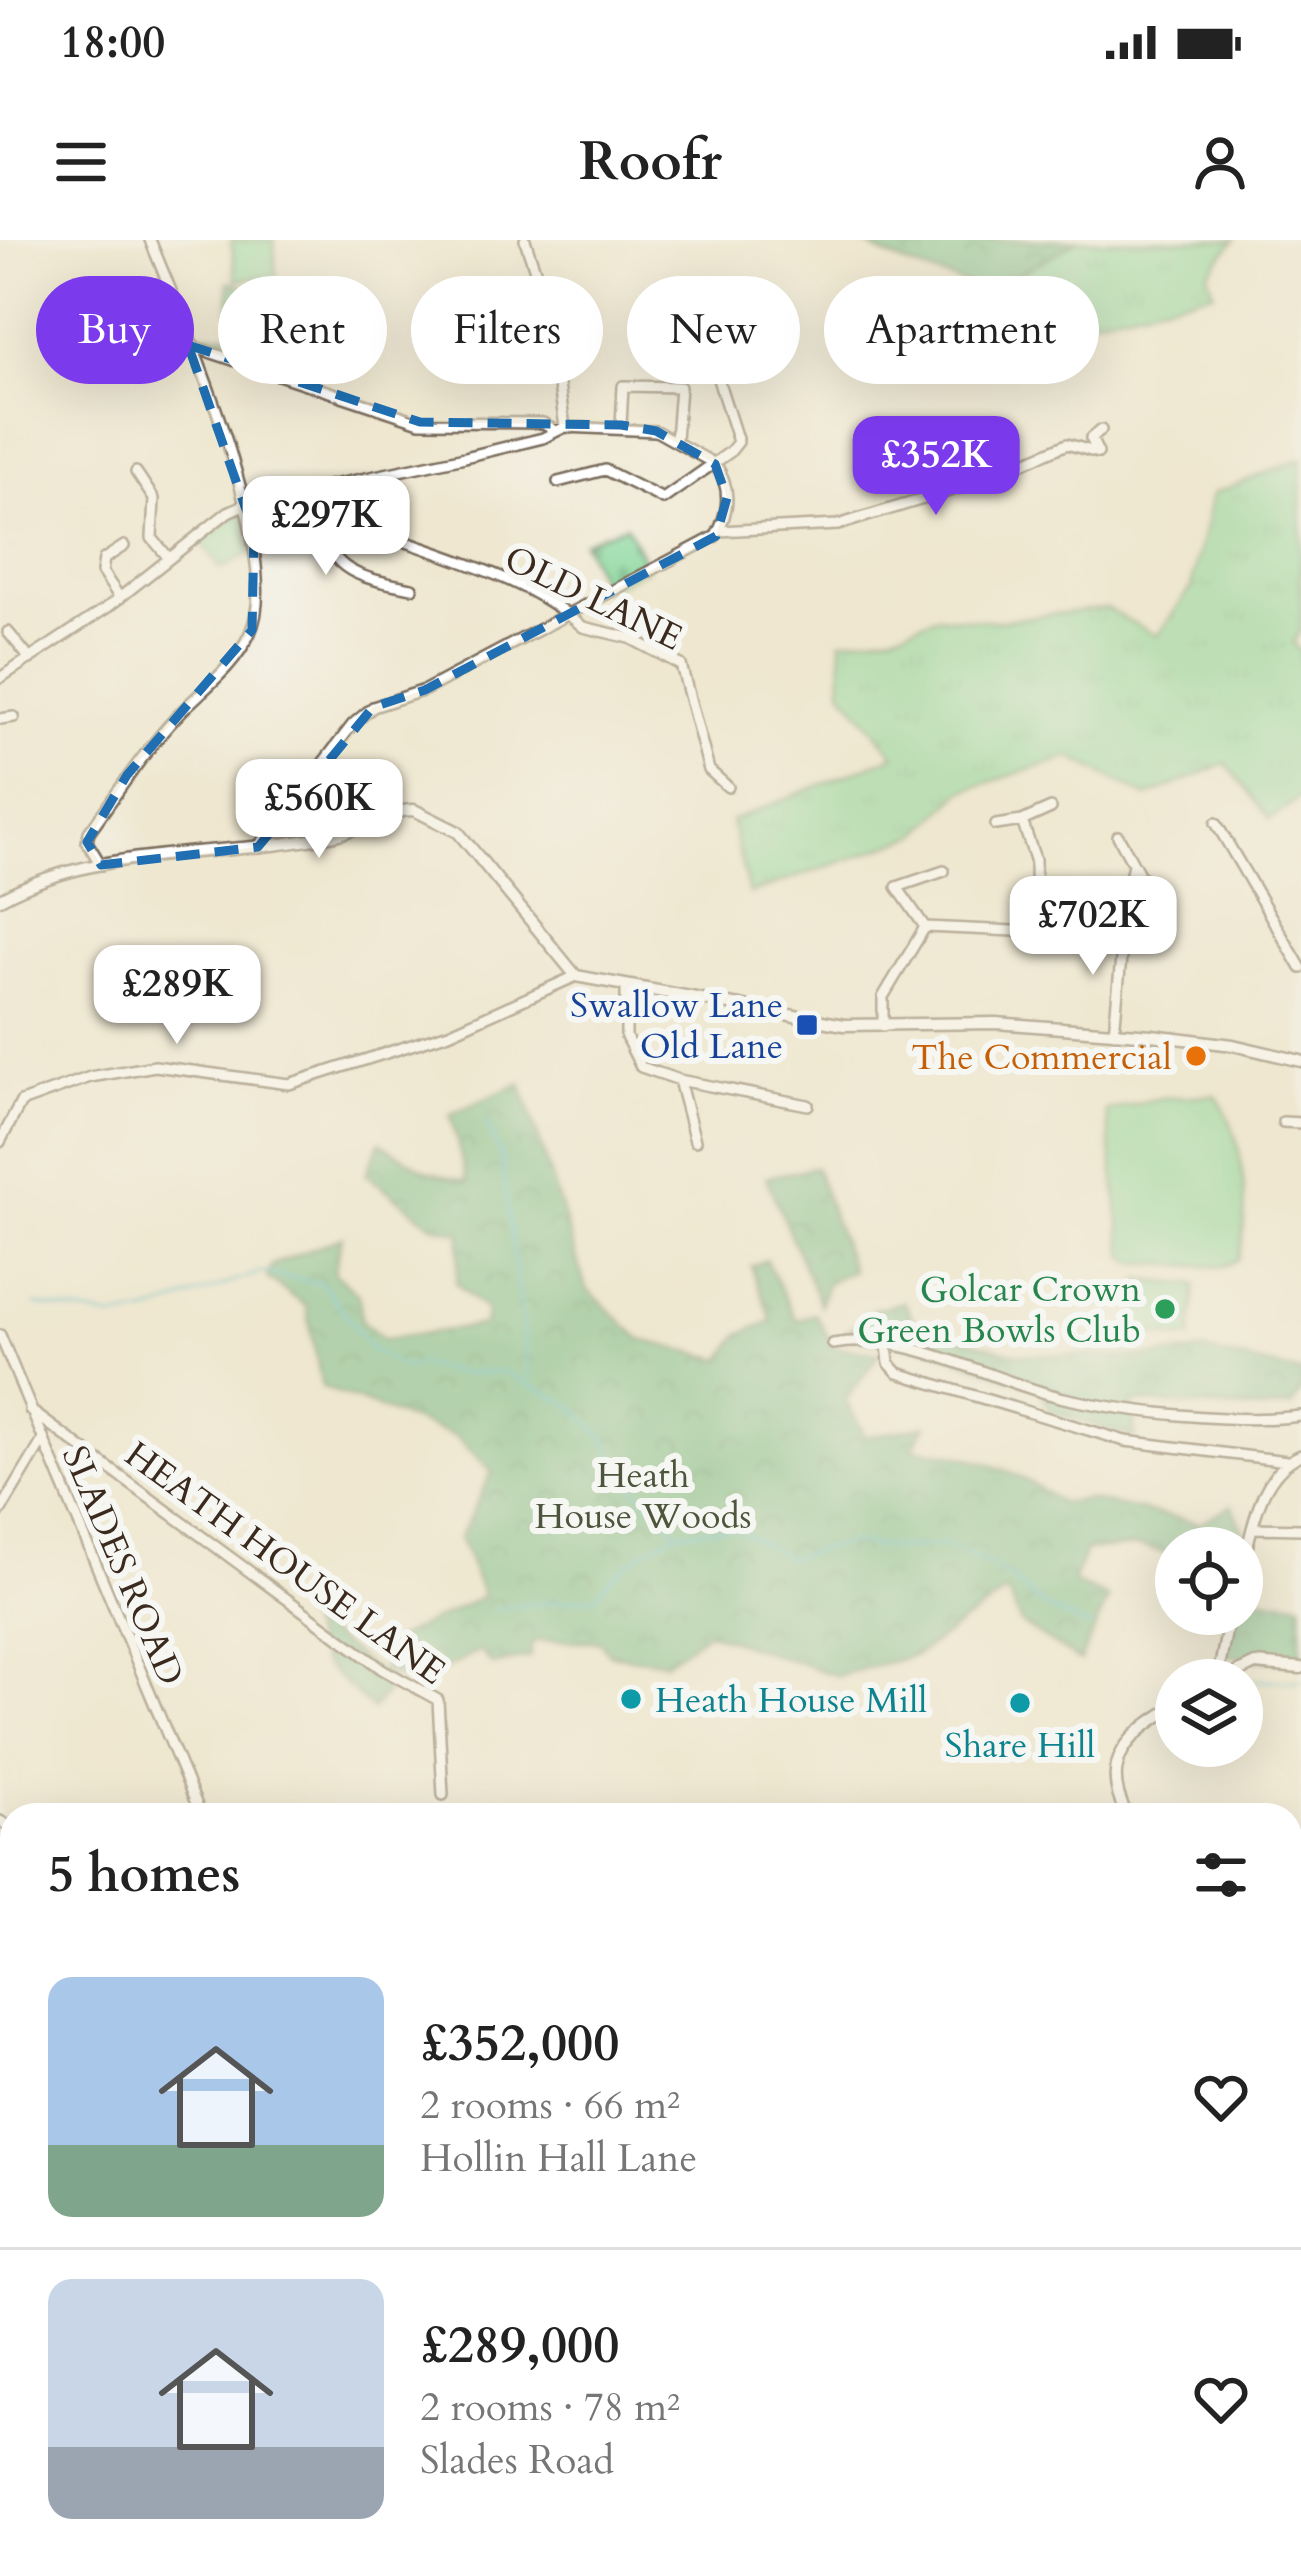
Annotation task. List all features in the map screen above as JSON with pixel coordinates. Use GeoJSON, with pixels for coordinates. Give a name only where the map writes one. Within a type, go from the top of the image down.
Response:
{"type":"FeatureCollection","features":[{"type":"Feature","properties":{"kind":"street"},"geometry":{"type":"LineString","coordinates":[[150,240],[163,276]]}},
{"type":"Feature","properties":{"kind":"street"},"geometry":{"type":"LineString","coordinates":[[525,240],[548,309],[561,429]]}},
{"type":"Feature","properties":{"kind":"street"},"geometry":{"type":"LineString","coordinates":[[194,347],[420,422],[543,423],[561,429],[621,425],[676,439],[715,464],[727,498],[719,531]]}},
{"type":"Feature","properties":{"kind":"street"},"geometry":{"type":"LineString","coordinates":[[101,865],[87,842],[89,832],[127,775],[230,666],[252,630],[258,555],[248,503],[194,361]]}},
{"type":"Feature","properties":{"kind":"street"},"geometry":{"type":"LineString","coordinates":[[558,482],[605,470],[663,499],[738,442],[720,384]]}},
{"type":"Feature","properties":{"kind":"street"},"geometry":{"type":"LineString","coordinates":[[621,425],[623,386],[680,387],[676,439]]}},
{"type":"Feature","properties":{"kind":"street"},"geometry":{"type":"LineString","coordinates":[[0,678],[120,598],[168,557],[248,503],[543,439],[561,429]]}},
{"type":"Feature","properties":{"kind":"street"},"geometry":{"type":"LineString","coordinates":[[259,847],[352,724],[373,707],[425,689],[719,531],[838,524],[979,482],[1067,444],[1098,453],[1091,438],[1101,430]]}},
{"type":"Feature","properties":{"kind":"street"},"geometry":{"type":"LineString","coordinates":[[136,472],[154,500],[152,538],[168,557]]}},
{"type":"Feature","properties":{"kind":"street"},"geometry":{"type":"LineString","coordinates":[[338,485],[343,513],[328,538],[330,551],[352,572],[412,588]]}},
{"type":"Feature","properties":{"kind":"street","name":"OLD LANE"},"geometry":{"type":"LineString","coordinates":[[298,493],[574,613],[584,627],[630,638],[681,665],[709,770],[728,787]]}},
{"type":"Feature","properties":{"kind":"street"},"geometry":{"type":"LineString","coordinates":[[120,598],[102,572],[104,560],[124,546]]}},
{"type":"Feature","properties":{"kind":"street"},"geometry":{"type":"LineString","coordinates":[[8,632],[30,659]]}},
{"type":"Feature","properties":{"kind":"street"},"geometry":{"type":"LineString","coordinates":[[0,719],[14,717]]}},
{"type":"Feature","properties":{"kind":"street"},"geometry":{"type":"LineString","coordinates":[[996,825],[1022,821],[1051,808]]}},
{"type":"Feature","properties":{"kind":"street"},"geometry":{"type":"LineString","coordinates":[[0,899],[28,883],[101,865],[335,835],[404,810],[441,819],[458,832],[576,976],[777,1016],[883,1026],[996,1023],[1114,1033],[1233,1045],[1301,1061]]}},
{"type":"Feature","properties":{"kind":"street"},"geometry":{"type":"LineString","coordinates":[[1022,821],[1035,859],[1036,933]]}},
{"type":"Feature","properties":{"kind":"street"},"geometry":{"type":"LineString","coordinates":[[1216,823],[1301,968]]}},
{"type":"Feature","properties":{"kind":"street"},"geometry":{"type":"LineString","coordinates":[[1114,1033],[1123,936],[1149,892],[1118,836]]}},
{"type":"Feature","properties":{"kind":"street"},"geometry":{"type":"LineString","coordinates":[[1126,897],[1133,864]]}},
{"type":"Feature","properties":{"kind":"street"},"geometry":{"type":"LineString","coordinates":[[925,927],[898,887],[944,872]]}},
{"type":"Feature","properties":{"kind":"street"},"geometry":{"type":"LineString","coordinates":[[925,927],[1123,936]]}},
{"type":"Feature","properties":{"kind":"street"},"geometry":{"type":"LineString","coordinates":[[883,1026],[884,997],[925,927]]}},
{"type":"Feature","properties":{"kind":"street"},"geometry":{"type":"LineString","coordinates":[[0,1142],[21,1102],[90,1077],[155,1066],[289,1084],[448,1034],[576,976]]}},
{"type":"Feature","properties":{"kind":"street"},"geometry":{"type":"LineString","coordinates":[[626,988],[626,1037],[641,1067],[679,1080],[808,1105]]}},
{"type":"Feature","properties":{"kind":"street"},"geometry":{"type":"LineString","coordinates":[[679,1080],[695,1141]]}},
{"type":"Feature","properties":{"kind":"street"},"geometry":{"type":"LineString","coordinates":[[1283,1122],[1301,1123]]}},
{"type":"Feature","properties":{"kind":"street","name":"SLADES ROAD"},"geometry":{"type":"LineString","coordinates":[[0,1335],[196,1803]]}},
{"type":"Feature","properties":{"kind":"street"},"geometry":{"type":"LineString","coordinates":[[833,1344],[887,1345],[1064,1398],[1301,1421]]}},
{"type":"Feature","properties":{"kind":"street"},"geometry":{"type":"LineString","coordinates":[[887,1345],[898,1373],[1103,1434],[1287,1461]]}},
{"type":"Feature","properties":{"kind":"street","name":"HEATH HOUSE LANE"},"geometry":{"type":"LineString","coordinates":[[30,1410],[382,1669],[438,1700],[443,1795]]}},
{"type":"Feature","properties":{"kind":"street"},"geometry":{"type":"LineString","coordinates":[[0,1512],[43,1440]]}},
{"type":"Feature","properties":{"kind":"street"},"geometry":{"type":"LineString","coordinates":[[1252,1527],[1268,1483],[1287,1461],[1301,1455]]}},
{"type":"Feature","properties":{"kind":"street"},"geometry":{"type":"LineString","coordinates":[[1263,1528],[1301,1529]]}},
{"type":"Feature","properties":{"kind":"street"},"geometry":{"type":"LineString","coordinates":[[1263,1665],[1301,1668]]}},
{"type":"Feature","properties":{"kind":"street"},"geometry":{"type":"LineString","coordinates":[[1123,1803],[1116,1785],[1121,1746],[1155,1718]]}},
{"type":"Feature","properties":{"kind":"highlighted area"},"geometry":{"type":"Polygon","coordinates":[[[188,345],[420,422],[621,425],[656,431],[715,464],[727,498],[716,536],[425,690],[373,707],[258,847],[101,865],[87,842],[127,775],[252,630],[254,532],[188,345]]]}},
{"type":"Feature","properties":{"kind":"green space"},"geometry":{"type":"Polygon","coordinates":[[[231,240],[274,240],[276,276],[236,276],[231,240]]]}},
{"type":"Feature","properties":{"kind":"green space"},"geometry":{"type":"Polygon","coordinates":[[[860,240],[1078,240],[1015,276],[940,276],[860,240]]]}},
{"type":"Feature","properties":{"kind":"green space"},"geometry":{"type":"Polygon","coordinates":[[[1078,240],[1235,240],[1208,273],[1214,292],[1099,317],[1099,276],[1015,276],[1078,240]]]}},
{"type":"Feature","properties":{"kind":"green space"},"geometry":{"type":"Polygon","coordinates":[[[1301,459],[1301,629],[1293,643],[1301,652],[1301,796],[1270,820],[1226,763],[1147,797],[1070,757],[962,791],[918,835],[749,894],[731,821],[895,755],[842,690],[841,640],[893,633],[938,616],[995,621],[1106,608],[1157,636],[1191,588],[1212,494],[1301,459]]]}},
{"type":"Feature","properties":{"kind":"green space"},"geometry":{"type":"Polygon","coordinates":[[[244,510],[251,552],[221,569],[201,541],[244,510]]]}},
{"type":"Feature","properties":{"kind":"green space"},"geometry":{"type":"Polygon","coordinates":[[[626,525],[648,568],[605,591],[583,542],[626,525]]]}},
{"type":"Feature","properties":{"kind":"green space","name":"Heath House Woods"},"geometry":{"type":"Polygon","coordinates":[[[521,1083],[586,1288],[642,1340],[723,1359],[740,1334],[772,1321],[751,1266],[766,1260],[796,1320],[815,1314],[834,1347],[880,1353],[845,1401],[866,1437],[926,1425],[913,1448],[990,1465],[1026,1480],[1059,1503],[1088,1499],[1200,1523],[1232,1505],[1242,1527],[1155,1527],[1155,1550],[1138,1546],[1085,1551],[1073,1583],[1109,1598],[1080,1661],[1021,1624],[1007,1592],[916,1655],[837,1676],[708,1632],[666,1662],[609,1654],[600,1641],[532,1641],[530,1657],[492,1665],[480,1651],[430,1677],[424,1690],[382,1669],[397,1638],[483,1596],[459,1538],[492,1472],[456,1437],[322,1387],[306,1306],[267,1278],[272,1265],[342,1237],[334,1273],[359,1295],[362,1321],[384,1339],[484,1325],[486,1311],[456,1283],[461,1233],[432,1225],[366,1174],[380,1142],[425,1170],[467,1182],[450,1114],[521,1083]]]}},
{"type":"Feature","properties":{"kind":"green space"},"geometry":{"type":"Polygon","coordinates":[[[1215,1095],[1233,1130],[1243,1174],[1244,1220],[1238,1259],[1223,1267],[1133,1263],[1124,1254],[1106,1111],[1160,1098],[1215,1095]]]}},
{"type":"Feature","properties":{"kind":"green space"},"geometry":{"type":"Polygon","coordinates":[[[815,1167],[852,1270],[827,1283],[820,1305],[766,1177],[815,1167]]]}},
{"type":"Feature","properties":{"kind":"green space","name":"Golcar Crown Green Bowls Club"},"geometry":{"type":"Polygon","coordinates":[[[1140,1280],[1196,1285],[1191,1339],[1135,1333],[1140,1280]]]}},
{"type":"Feature","properties":{"kind":"green space"},"geometry":{"type":"Polygon","coordinates":[[[904,1302],[916,1325],[1018,1354],[1144,1357],[1205,1351],[1301,1373],[1301,1391],[1292,1406],[1261,1410],[1133,1402],[1135,1438],[1051,1412],[1040,1389],[933,1349],[841,1337],[871,1310],[904,1302]]]}},
{"type":"Feature","properties":{"kind":"green space"},"geometry":{"type":"Polygon","coordinates":[[[1263,1598],[1301,1602],[1301,1664],[1224,1655],[1229,1635],[1263,1635],[1263,1598]]]}},
{"type":"Feature","properties":{"kind":"green space"},"geometry":{"type":"Polygon","coordinates":[[[304,1617],[394,1683],[372,1709],[323,1664],[304,1617]]]}},
{"type":"Feature","properties":{"kind":"waterway"},"geometry":{"type":"LineString","coordinates":[[485,1121],[501,1156],[529,1378]]}},
{"type":"Feature","properties":{"kind":"waterway"},"geometry":{"type":"LineString","coordinates":[[36,1305],[113,1318],[148,1313],[261,1272],[323,1284],[372,1350],[405,1368],[419,1364],[461,1374],[504,1372],[572,1406],[608,1442],[616,1468],[678,1532],[733,1527],[788,1558],[848,1543],[898,1549],[947,1545],[1001,1571],[1048,1609],[1090,1627]]}},
{"type":"Feature","properties":{"kind":"waterway"},"geometry":{"type":"LineString","coordinates":[[494,1609],[596,1597],[632,1560],[677,1533]]}},
{"type":"Feature","properties":{"kind":"waterway"},"geometry":{"type":"LineString","coordinates":[[1263,1680],[1301,1681]]}},
{"type":"Feature","properties":{"kind":"place","name":"Swallow Lane Old Lane"},"geometry":{"type":"Point","coordinates":[807,1025]}},
{"type":"Feature","properties":{"kind":"place","name":"The Commercial"},"geometry":{"type":"Point","coordinates":[1196,1056]}},
{"type":"Feature","properties":{"kind":"place","name":"Golcar Crown Green Bowls Club"},"geometry":{"type":"Point","coordinates":[1165,1309]}},
{"type":"Feature","properties":{"kind":"place","name":"Heath House Mill"},"geometry":{"type":"Point","coordinates":[631,1699]}},
{"type":"Feature","properties":{"kind":"place","name":"Share Hill"},"geometry":{"type":"Point","coordinates":[1020,1703]}}]}
